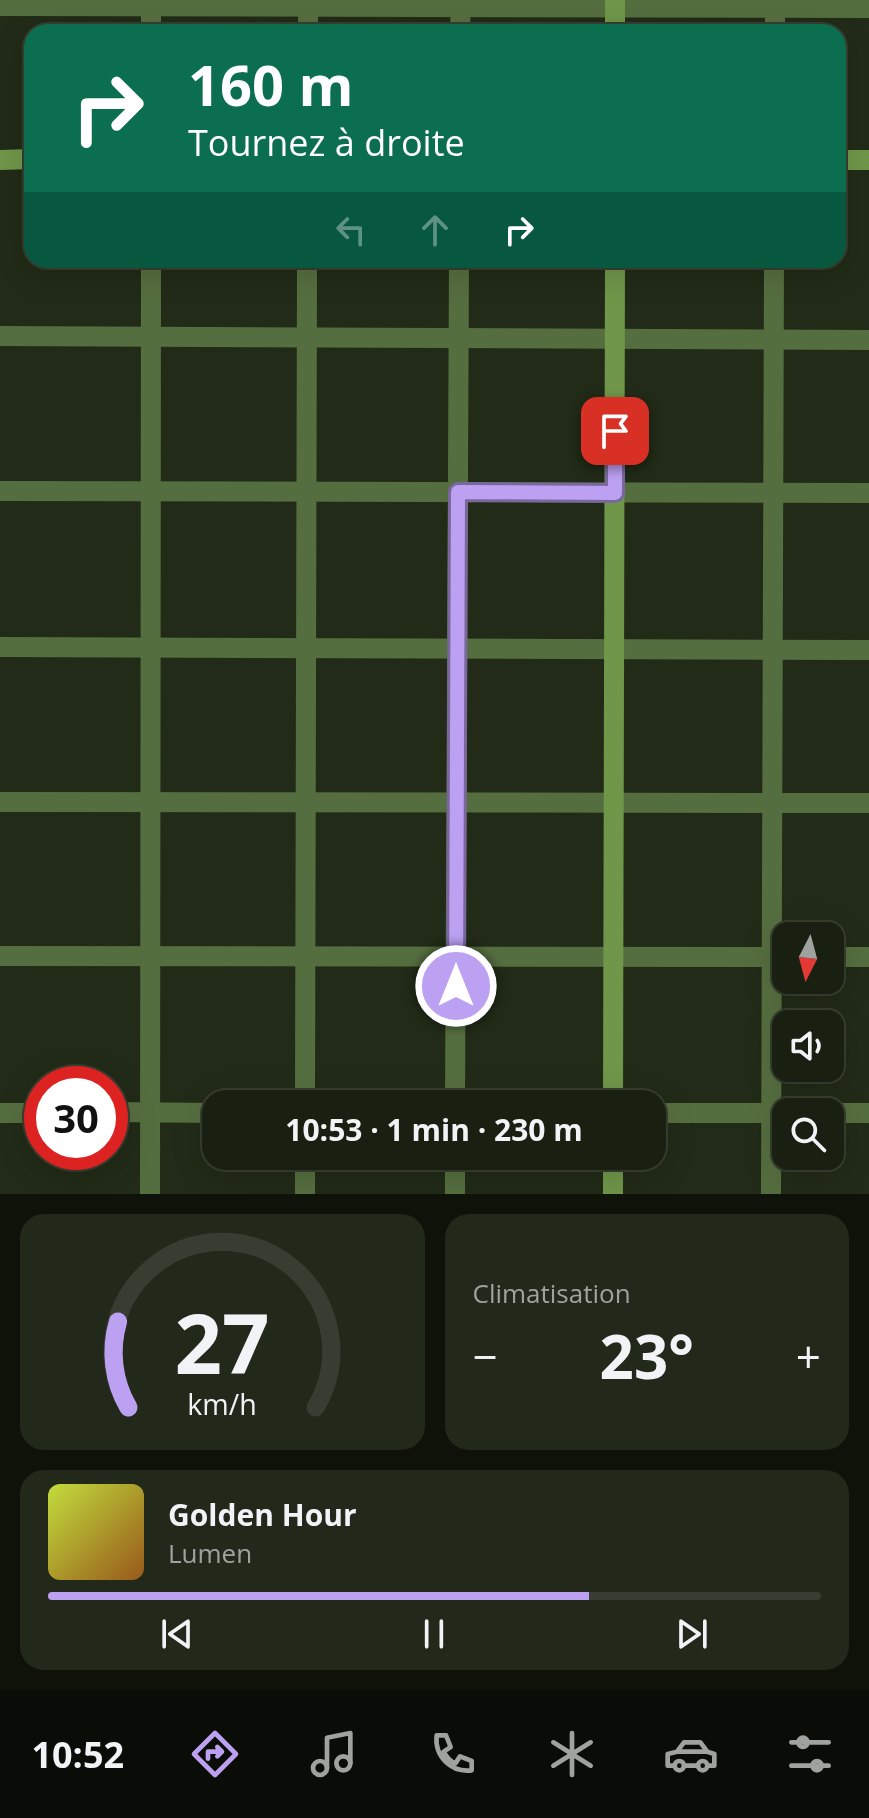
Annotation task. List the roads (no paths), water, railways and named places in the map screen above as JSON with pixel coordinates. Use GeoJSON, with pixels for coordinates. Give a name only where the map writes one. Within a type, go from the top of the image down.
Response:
{"type":"FeatureCollection","features":[{"type":"Feature","properties":{"kind":"street"},"geometry":{"type":"LineString","coordinates":[[151,3],[151,24]]}},
{"type":"Feature","properties":{"kind":"street"},"geometry":{"type":"LineString","coordinates":[[0,6],[151,3],[775,4],[869,8]]}},
{"type":"Feature","properties":{"kind":"street"},"geometry":{"type":"LineString","coordinates":[[308,3],[308,24]]}},
{"type":"Feature","properties":{"kind":"street"},"geometry":{"type":"LineString","coordinates":[[460,24],[461,4]]}},
{"type":"Feature","properties":{"kind":"street"},"geometry":{"type":"LineString","coordinates":[[0,160],[24,159]]}},
{"type":"Feature","properties":{"kind":"street"},"geometry":{"type":"LineString","coordinates":[[846,160],[869,160]]}},
{"type":"Feature","properties":{"kind":"street"},"geometry":{"type":"LineString","coordinates":[[150,1194],[151,268]]}},
{"type":"Feature","properties":{"kind":"street"},"geometry":{"type":"LineString","coordinates":[[305,1090],[307,268]]}},
{"type":"Feature","properties":{"kind":"street"},"geometry":{"type":"LineString","coordinates":[[455,1090],[459,268]]}},
{"type":"Feature","properties":{"kind":"street"},"geometry":{"type":"LineString","coordinates":[[613,1090],[615,268]]}},
{"type":"Feature","properties":{"kind":"street"},"geometry":{"type":"LineString","coordinates":[[774,268],[772,803],[777,922]]}},
{"type":"Feature","properties":{"kind":"street"},"geometry":{"type":"LineString","coordinates":[[0,336],[869,340]]}},
{"type":"Feature","properties":{"kind":"street"},"geometry":{"type":"LineString","coordinates":[[0,491],[869,493]]}},
{"type":"Feature","properties":{"kind":"street"},"geometry":{"type":"LineString","coordinates":[[0,647],[869,650]]}},
{"type":"Feature","properties":{"kind":"street"},"geometry":{"type":"LineString","coordinates":[[0,802],[869,803]]}},
{"type":"Feature","properties":{"kind":"street"},"geometry":{"type":"LineString","coordinates":[[0,956],[772,957]]}},
{"type":"Feature","properties":{"kind":"street"},"geometry":{"type":"LineString","coordinates":[[844,957],[869,957]]}},
{"type":"Feature","properties":{"kind":"street"},"geometry":{"type":"LineString","coordinates":[[778,1098],[779,994]]}},
{"type":"Feature","properties":{"kind":"street"},"geometry":{"type":"LineString","coordinates":[[128,1112],[202,1113]]}},
{"type":"Feature","properties":{"kind":"street"},"geometry":{"type":"LineString","coordinates":[[0,1113],[24,1113]]}},
{"type":"Feature","properties":{"kind":"street"},"geometry":{"type":"LineString","coordinates":[[666,1113],[772,1113]]}},
{"type":"Feature","properties":{"kind":"street"},"geometry":{"type":"LineString","coordinates":[[844,1113],[869,1113]]}},
{"type":"Feature","properties":{"kind":"street"},"geometry":{"type":"LineString","coordinates":[[305,1170],[305,1194]]}},
{"type":"Feature","properties":{"kind":"street"},"geometry":{"type":"LineString","coordinates":[[455,1170],[455,1194]]}},
{"type":"Feature","properties":{"kind":"street"},"geometry":{"type":"LineString","coordinates":[[613,1170],[613,1194]]}},
{"type":"Feature","properties":{"kind":"street"},"geometry":{"type":"LineString","coordinates":[[771,1194],[773,1170]]}}]}
